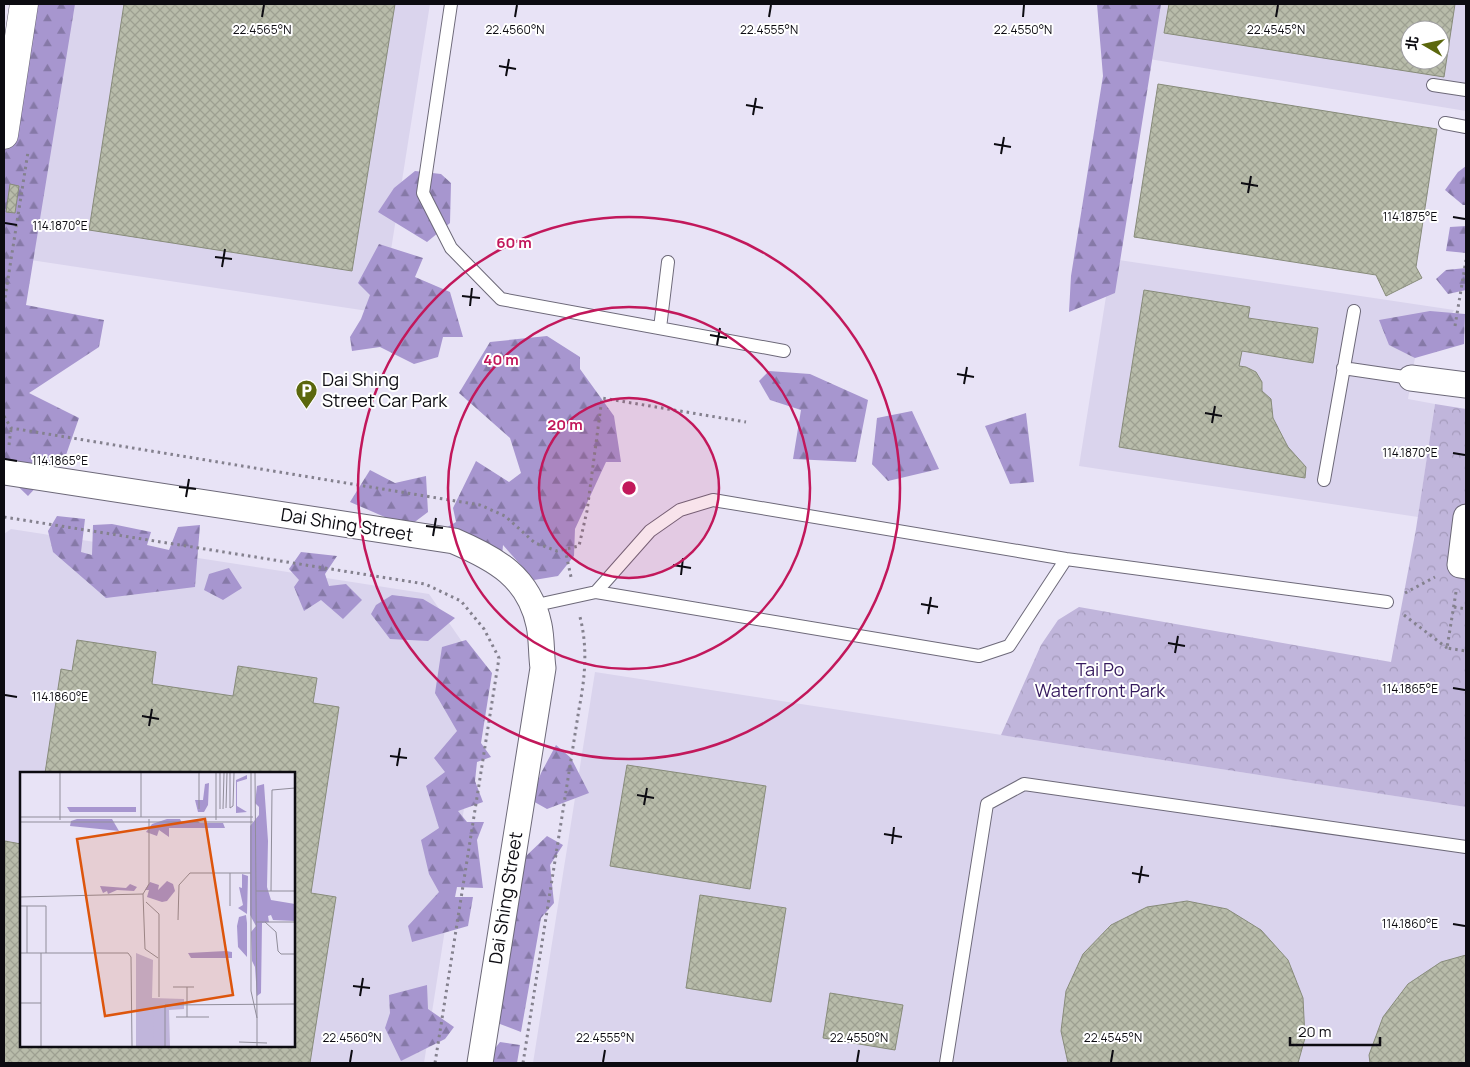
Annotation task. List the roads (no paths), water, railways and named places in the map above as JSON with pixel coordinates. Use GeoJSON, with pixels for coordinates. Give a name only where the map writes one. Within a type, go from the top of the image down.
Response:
{"type":"FeatureCollection","features":[{"type":"Feature","properties":{"kind":"street"},"geometry":{"type":"LineString","coordinates":[[4,135],[24,4]]}},
{"type":"Feature","properties":{"kind":"street"},"geometry":{"type":"LineString","coordinates":[[1411,378],[1466,385]]}},
{"type":"Feature","properties":{"kind":"street","name":"Dai Shing Street"},"geometry":{"type":"LineString","coordinates":[[4,472],[454,541],[483,554],[502,566],[521,583],[539,625],[543,668],[480,1063]]}},
{"type":"Feature","properties":{"kind":"street"},"geometry":{"type":"LineString","coordinates":[[1463,565],[1466,517]]}},
{"type":"Feature","properties":{"kind":"lane"},"geometry":{"type":"LineString","coordinates":[[451,4],[423,193],[451,248],[501,299],[784,352]]}},
{"type":"Feature","properties":{"kind":"lane"},"geometry":{"type":"LineString","coordinates":[[1433,85],[1466,90]]}},
{"type":"Feature","properties":{"kind":"lane"},"geometry":{"type":"LineString","coordinates":[[1446,123],[1466,127]]}},
{"type":"Feature","properties":{"kind":"lane"},"geometry":{"type":"LineString","coordinates":[[660,328],[668,262]]}},
{"type":"Feature","properties":{"kind":"lane"},"geometry":{"type":"LineString","coordinates":[[1324,480],[1354,311]]}},
{"type":"Feature","properties":{"kind":"lane"},"geometry":{"type":"LineString","coordinates":[[1343,368],[1411,378]]}},
{"type":"Feature","properties":{"kind":"lane"},"geometry":{"type":"LineString","coordinates":[[596,592],[650,530],[680,510],[713,500],[1066,559],[1388,602]]}},
{"type":"Feature","properties":{"kind":"lane"},"geometry":{"type":"LineString","coordinates":[[532,606],[596,592],[979,656],[1009,646],[1066,559]]}},
{"type":"Feature","properties":{"kind":"lane"},"geometry":{"type":"LineString","coordinates":[[946,1063],[987,804],[1024,784],[1466,847]]}},
{"type":"Feature","properties":{"kind":"place","name":"Dai Shing Street Car Park"},"geometry":{"type":"Point","coordinates":[306,409]}},
{"type":"Feature","properties":{"kind":"park label","name":"Tai Po Waterfront Park"},"geometry":{"type":"Point","coordinates":[1100,680]}}]}
